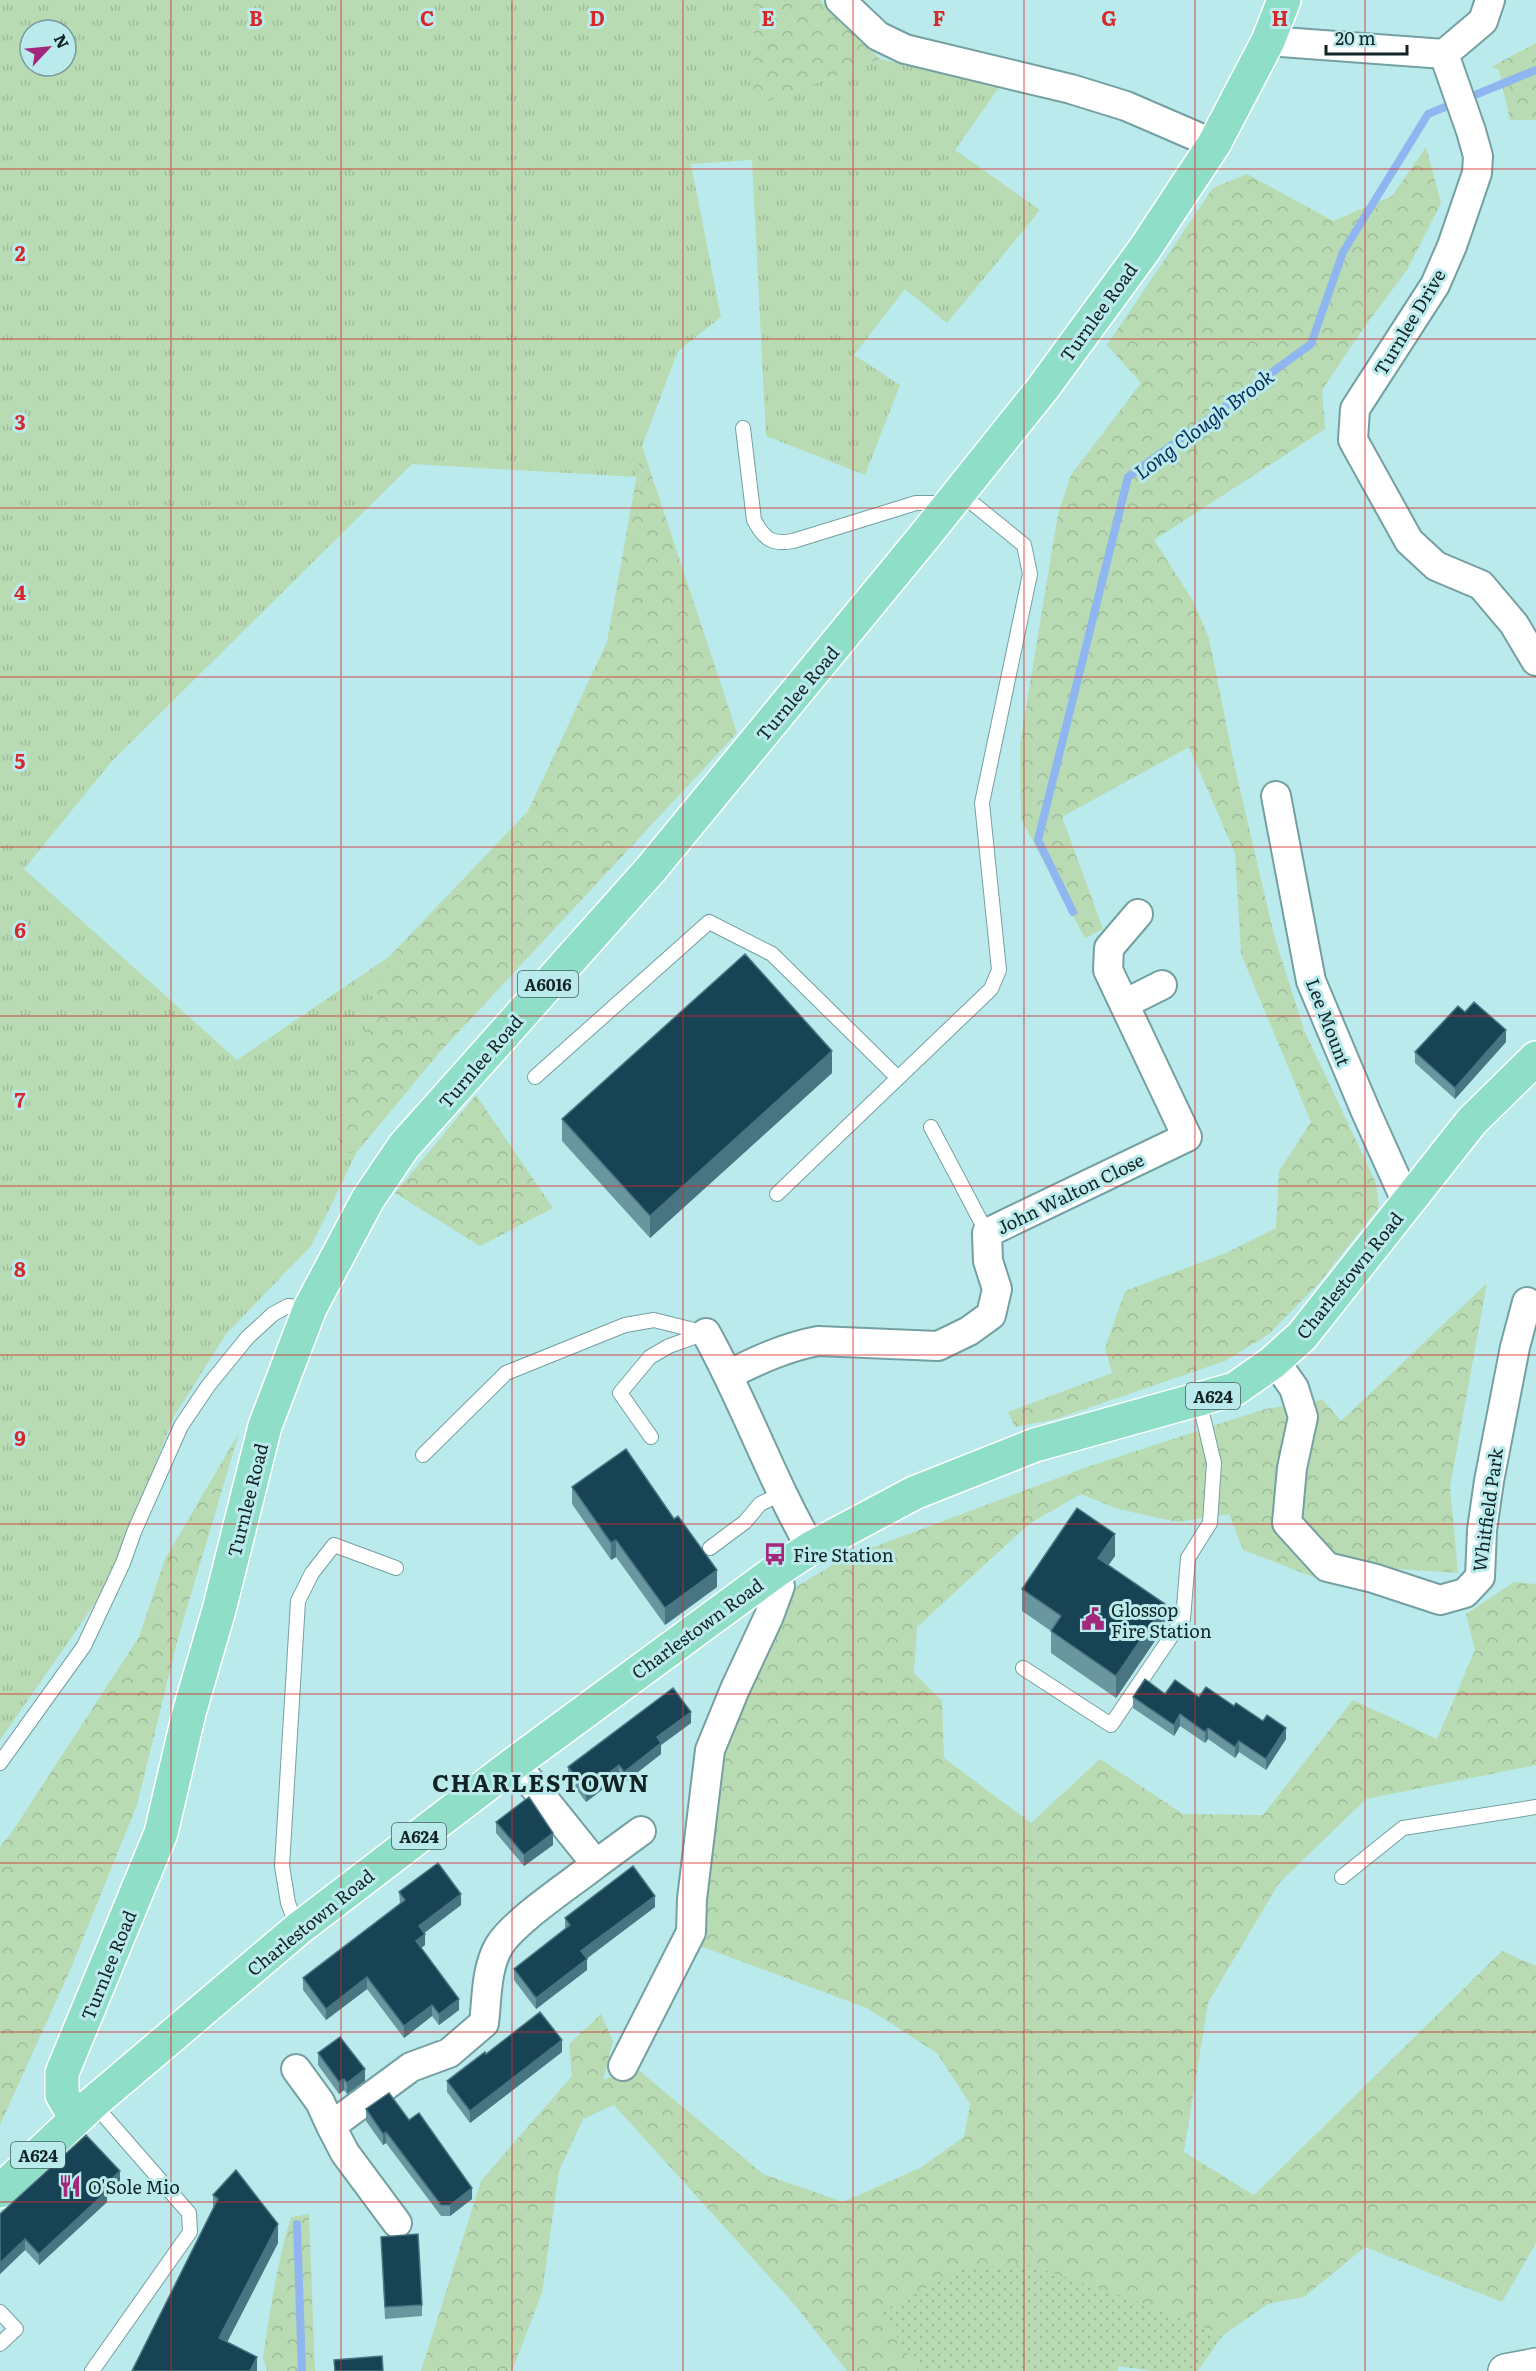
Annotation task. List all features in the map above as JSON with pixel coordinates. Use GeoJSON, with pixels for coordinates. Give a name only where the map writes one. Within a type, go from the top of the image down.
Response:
{"type":"FeatureCollection","features":[{"type":"Feature","properties":{"kind":"main road","name":"Turnlee Road"},"geometry":{"type":"LineString","coordinates":[[85,2110],[62,2095],[62,2073],[161,1833],[189,1713],[219,1610],[265,1426],[310,1308],[368,1199],[404,1146],[651,869],[953,502],[1042,388],[1144,250],[1214,144],[1268,41],[1284,0]]}},
{"type":"Feature","properties":{"kind":"main road","name":"Charlestown Road"},"geometry":{"type":"LineString","coordinates":[[85,2110],[298,1929],[515,1763],[776,1571],[812,1548],[914,1493],[1035,1445],[1235,1389],[1272,1363],[1302,1336],[1473,1121],[1536,1058]]}},
{"type":"Feature","properties":{"kind":"main road","name":"A624"},"geometry":{"type":"LineString","coordinates":[[0,2191],[85,2110]]}},
{"type":"Feature","properties":{"kind":"street"},"geometry":{"type":"LineString","coordinates":[[840,0],[878,36],[905,49],[1071,89],[1126,106],[1214,144]]}},
{"type":"Feature","properties":{"kind":"street"},"geometry":{"type":"LineString","coordinates":[[1268,41],[1444,54],[1484,21],[1490,0]]}},
{"type":"Feature","properties":{"kind":"street","name":"Turnlee Drive"},"geometry":{"type":"LineString","coordinates":[[1444,54],[1472,131],[1478,156],[1477,173],[1452,246],[1435,285],[1355,409],[1353,440],[1409,542],[1436,566],[1481,585],[1514,624],[1536,661]]}},
{"type":"Feature","properties":{"kind":"street","name":"Lee Mount"},"geometry":{"type":"LineString","coordinates":[[1276,796],[1311,981],[1407,1203]]}},
{"type":"Feature","properties":{"kind":"street","name":"John Walton Close"},"geometry":{"type":"LineString","coordinates":[[730,1374],[800,1344],[818,1341],[938,1346],[969,1331],[991,1315],[997,1289],[988,1261],[987,1233],[1187,1137],[1108,970],[1109,948],[1138,914]]}},
{"type":"Feature","properties":{"kind":"street"},"geometry":{"type":"LineString","coordinates":[[1124,1004],[1162,985]]}},
{"type":"Feature","properties":{"kind":"street","name":"Whitfield Park"},"geometry":{"type":"LineString","coordinates":[[1272,1363],[1282,1371],[1294,1388],[1303,1417],[1292,1468],[1287,1523],[1327,1567],[1373,1578],[1440,1600],[1465,1593],[1480,1577],[1482,1530],[1489,1481],[1515,1347],[1527,1302]]}},
{"type":"Feature","properties":{"kind":"street"},"geometry":{"type":"LineString","coordinates":[[706,1333],[730,1374],[796,1522],[812,1548]]}},
{"type":"Feature","properties":{"kind":"street"},"geometry":{"type":"LineString","coordinates":[[623,2066],[691,1932],[692,1899],[710,1750],[769,1616],[780,1586],[776,1571]]}},
{"type":"Feature","properties":{"kind":"street"},"geometry":{"type":"LineString","coordinates":[[515,1763],[596,1864]]}},
{"type":"Feature","properties":{"kind":"street"},"geometry":{"type":"LineString","coordinates":[[331,2126],[411,2067],[449,2053],[484,2023],[489,1971],[499,1945],[522,1921],[641,1831]]}},
{"type":"Feature","properties":{"kind":"street"},"geometry":{"type":"LineString","coordinates":[[296,2069],[320,2102],[345,2153],[397,2223]]}},
{"type":"Feature","properties":{"kind":"street"},"geometry":{"type":"LineString","coordinates":[[1505,2371],[1536,2365]]}},
{"type":"Feature","properties":{"kind":"lane"},"geometry":{"type":"LineString","coordinates":[[743,428],[754,520],[769,540],[780,544],[793,541],[916,503],[953,502],[1024,544],[1030,574],[982,803],[999,970],[991,989],[777,1194]]}},
{"type":"Feature","properties":{"kind":"lane"},"geometry":{"type":"LineString","coordinates":[[535,1077],[709,922],[772,954],[898,1078]]}},
{"type":"Feature","properties":{"kind":"lane"},"geometry":{"type":"LineString","coordinates":[[931,1127],[987,1233]]}},
{"type":"Feature","properties":{"kind":"lane"},"geometry":{"type":"LineString","coordinates":[[0,1763],[84,1646],[123,1563],[134,1532],[181,1426],[208,1386],[247,1338],[273,1314],[288,1306],[310,1308]]}},
{"type":"Feature","properties":{"kind":"lane"},"geometry":{"type":"LineString","coordinates":[[423,1455],[506,1373],[625,1325],[654,1320],[706,1333]]}},
{"type":"Feature","properties":{"kind":"lane"},"geometry":{"type":"LineString","coordinates":[[651,1437],[620,1394],[650,1357],[669,1346],[706,1333]]}},
{"type":"Feature","properties":{"kind":"lane"},"geometry":{"type":"LineString","coordinates":[[1023,1668],[1111,1725],[1183,1619],[1188,1558],[1210,1523],[1214,1463],[1199,1400]]}},
{"type":"Feature","properties":{"kind":"lane"},"geometry":{"type":"LineString","coordinates":[[710,1548],[745,1522],[760,1504],[783,1493]]}},
{"type":"Feature","properties":{"kind":"lane"},"geometry":{"type":"LineString","coordinates":[[298,1929],[288,1903],[282,1866],[298,1601],[312,1573],[334,1545],[396,1568]]}},
{"type":"Feature","properties":{"kind":"lane"},"geometry":{"type":"LineString","coordinates":[[1342,1877],[1403,1828],[1536,1807]]}},
{"type":"Feature","properties":{"kind":"lane"},"geometry":{"type":"LineString","coordinates":[[85,2110],[189,2213],[190,2232],[92,2371]]}},
{"type":"Feature","properties":{"kind":"lane"},"geometry":{"type":"LineString","coordinates":[[0,2312],[16,2329],[0,2344]]}},
{"type":"Feature","properties":{"kind":"green space"},"geometry":{"type":"Polygon","coordinates":[[[0,0],[754,0],[753,107],[880,59],[1000,86],[955,150],[1040,210],[947,323],[905,289],[854,355],[900,385],[865,475],[766,436],[752,160],[691,164],[721,317],[678,351],[642,446],[637,477],[412,464],[112,761],[24,869],[237,1060],[390,956],[347,1083],[337,1155],[357,1152],[311,1246],[226,1334],[173,1418],[110,1582],[0,1740],[0,0]]]}},
{"type":"Feature","properties":{"kind":"green space"},"geometry":{"type":"Polygon","coordinates":[[[754,0],[820,0],[880,59],[753,107],[754,0]]]}},
{"type":"Feature","properties":{"kind":"green space"},"geometry":{"type":"Polygon","coordinates":[[[1536,43],[1536,120],[1510,120],[1499,70],[1491,67],[1536,43]]]}},
{"type":"Feature","properties":{"kind":"green space"},"geometry":{"type":"Polygon","coordinates":[[[1426,147],[1441,203],[1407,270],[1363,329],[1322,390],[1325,429],[1154,540],[1193,601],[1209,638],[1235,768],[1274,935],[1304,1030],[1376,1183],[1379,1207],[1319,1283],[1269,1334],[1225,1361],[1056,1419],[1015,1427],[1008,1412],[1112,1373],[1105,1348],[1125,1291],[1226,1253],[1276,1228],[1279,1171],[1311,1122],[1241,954],[1235,853],[1189,747],[1062,817],[1103,929],[1085,938],[1021,819],[1020,744],[1058,514],[1071,475],[1141,383],[1107,345],[1213,188],[1247,174],[1333,221],[1392,196],[1426,147]]]}},
{"type":"Feature","properties":{"kind":"green space"},"geometry":{"type":"Polygon","coordinates":[[[642,446],[737,733],[438,1054],[357,1152],[336,1155],[347,1083],[390,956],[528,811],[607,642],[642,446]]]}},
{"type":"Feature","properties":{"kind":"green space"},"geometry":{"type":"Polygon","coordinates":[[[476,1095],[553,1208],[480,1246],[395,1193],[476,1095]]]}},
{"type":"Feature","properties":{"kind":"green space"},"geometry":{"type":"Polygon","coordinates":[[[1487,1283],[1450,1487],[1458,1573],[1369,1567],[1316,1578],[1243,1550],[1229,1514],[1177,1522],[1118,1509],[1081,1494],[1029,1524],[917,1627],[914,1673],[942,1701],[944,1758],[1031,1823],[1100,1759],[1183,1814],[1263,1815],[1353,1700],[1437,1739],[1475,1650],[1466,1614],[1514,1582],[1536,1584],[1536,1765],[1366,1799],[1279,1883],[1208,2003],[1184,2152],[1254,2195],[1502,1951],[1536,1966],[1536,2243],[1502,2302],[1365,2247],[1304,2297],[1268,2304],[1223,2335],[1136,2301],[881,2312],[919,2371],[847,2371],[794,2304],[614,2105],[583,2119],[559,2171],[542,2293],[512,2371],[421,2371],[481,2181],[572,2076],[569,2044],[601,2014],[613,2041],[603,2080],[636,2068],[763,2174],[843,2202],[920,2168],[964,2137],[970,2104],[937,2053],[867,2008],[697,1945],[722,1740],[783,1595],[842,1559],[1087,1467],[1265,1409],[1323,1400],[1341,1421],[1487,1283]]]}},
{"type":"Feature","properties":{"kind":"green space"},"geometry":{"type":"Polygon","coordinates":[[[239,1433],[178,1638],[137,1805],[71,1968],[0,2125],[0,1847],[139,1637],[165,1559],[239,1433]]]}},
{"type":"Feature","properties":{"kind":"green space"},"geometry":{"type":"Polygon","coordinates":[[[309,2214],[315,2371],[267,2371],[263,2358],[274,2287],[286,2235],[291,2217],[309,2214]]]}},
{"type":"Feature","properties":{"kind":"green space"},"geometry":{"type":"Polygon","coordinates":[[[1029,2265],[1136,2301],[1223,2335],[1198,2371],[1152,2371],[1118,2366],[1118,2371],[919,2371],[881,2312],[966,2267],[1029,2265]]]}},
{"type":"Feature","properties":{"kind":"building"},"geometry":{"type":"Polygon","coordinates":[[[745,954],[832,1051],[650,1216],[562,1119],[745,954]]]}},
{"type":"Feature","properties":{"kind":"building"},"geometry":{"type":"Polygon","coordinates":[[[1474,1002],[1506,1030],[1455,1088],[1415,1052],[1458,1006],[1465,1012],[1474,1002]]]}},
{"type":"Feature","properties":{"kind":"building"},"geometry":{"type":"Polygon","coordinates":[[[626,1449],[674,1519],[678,1516],[717,1570],[665,1608],[616,1540],[611,1543],[572,1487],[626,1449]]]}},
{"type":"Feature","properties":{"kind":"building","name":"Glossop Fire Station"},"geometry":{"type":"Polygon","coordinates":[[[1077,1508],[1115,1534],[1098,1558],[1165,1604],[1116,1676],[1051,1631],[1061,1616],[1022,1589],[1077,1508]]]}},
{"type":"Feature","properties":{"kind":"building"},"geometry":{"type":"Polygon","coordinates":[[[1145,1679],[1165,1694],[1175,1680],[1199,1697],[1206,1687],[1234,1706],[1236,1703],[1263,1721],[1267,1715],[1286,1728],[1266,1759],[1239,1741],[1235,1747],[1208,1728],[1205,1732],[1180,1714],[1174,1725],[1133,1697],[1145,1679]]]}},
{"type":"Feature","properties":{"kind":"building"},"geometry":{"type":"Polygon","coordinates":[[[673,1688],[691,1712],[657,1737],[661,1743],[624,1772],[619,1765],[586,1791],[568,1767],[673,1688]]]}},
{"type":"Feature","properties":{"kind":"building"},"geometry":{"type":"Polygon","coordinates":[[[529,1797],[553,1833],[524,1855],[496,1822],[529,1797]]]}},
{"type":"Feature","properties":{"kind":"building"},"geometry":{"type":"Polygon","coordinates":[[[438,1863],[461,1894],[419,1926],[425,1934],[416,1941],[459,1999],[439,2014],[432,2005],[404,2026],[367,1977],[326,2009],[303,1978],[405,1900],[399,1892],[438,1863]]]}},
{"type":"Feature","properties":{"kind":"building"},"geometry":{"type":"Polygon","coordinates":[[[633,1866],[655,1896],[581,1951],[587,1959],[536,1998],[514,1969],[570,1925],[565,1918],[633,1866]]]}},
{"type":"Feature","properties":{"kind":"building"},"geometry":{"type":"Polygon","coordinates":[[[540,2012],[562,2040],[470,2111],[447,2081],[540,2012]]]}},
{"type":"Feature","properties":{"kind":"building"},"geometry":{"type":"Polygon","coordinates":[[[340,2037],[365,2069],[347,2083],[344,2079],[339,2082],[318,2053],[340,2037]]]}},
{"type":"Feature","properties":{"kind":"building"},"geometry":{"type":"Polygon","coordinates":[[[389,2093],[409,2120],[419,2113],[472,2188],[450,2205],[441,2205],[386,2132],[383,2134],[366,2109],[389,2093]]]}},
{"type":"Feature","properties":{"kind":"building"},"geometry":{"type":"Polygon","coordinates":[[[86,2135],[120,2171],[103,2187],[107,2191],[39,2254],[25,2239],[0,2263],[0,2214],[86,2135]]]}},
{"type":"Feature","properties":{"kind":"building"},"geometry":{"type":"Polygon","coordinates":[[[236,2170],[278,2224],[219,2338],[257,2357],[250,2371],[132,2371],[218,2199],[213,2195],[236,2170]]]}},
{"type":"Feature","properties":{"kind":"building"},"geometry":{"type":"Polygon","coordinates":[[[418,2234],[422,2305],[385,2307],[381,2237],[418,2234]]]}},
{"type":"Feature","properties":{"kind":"building"},"geometry":{"type":"Polygon","coordinates":[[[382,2356],[383,2371],[335,2371],[334,2360],[382,2356]]]}},
{"type":"Feature","properties":{"kind":"waterway","name":"Long Clough Brook"},"geometry":{"type":"LineString","coordinates":[[1073,912],[1038,840],[1128,477],[1311,344],[1343,252],[1428,114],[1536,70]]}},
{"type":"Feature","properties":{"kind":"waterway"},"geometry":{"type":"LineString","coordinates":[[297,2224],[302,2371]]}},
{"type":"Feature","properties":{"kind":"place","name":"Fire Station"},"geometry":{"type":"Point","coordinates":[775,1554]}},
{"type":"Feature","properties":{"kind":"place","name":"Glossop Fire Station"},"geometry":{"type":"Point","coordinates":[1093,1619]}},
{"type":"Feature","properties":{"kind":"place","name":"O'Sole Mio"},"geometry":{"type":"Point","coordinates":[70,2186]}},
{"type":"Feature","properties":{"kind":"district","name":"CHARLESTOWN"},"geometry":{"type":"Point","coordinates":[541,1781]}}]}
